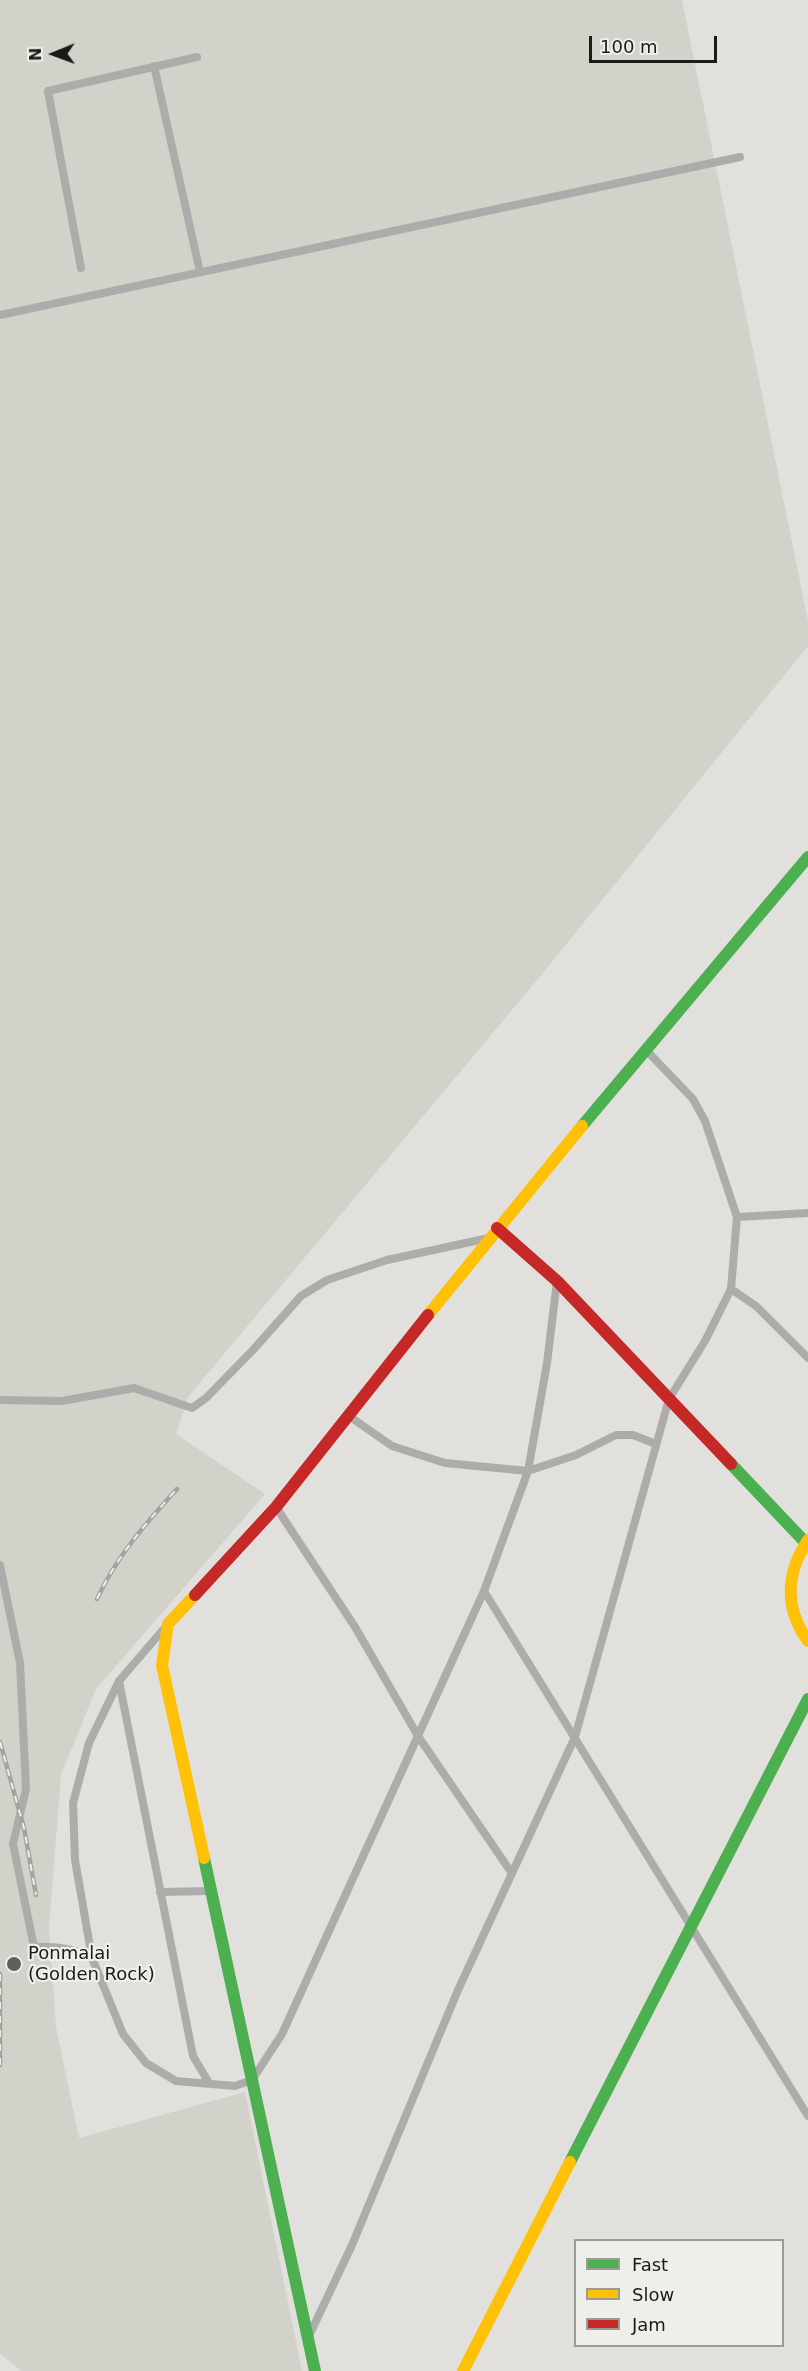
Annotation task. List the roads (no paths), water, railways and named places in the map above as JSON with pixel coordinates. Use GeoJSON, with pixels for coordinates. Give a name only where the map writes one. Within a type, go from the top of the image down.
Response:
{"type":"FeatureCollection","features":[{"type":"Feature","properties":{"kind":"street"},"geometry":{"type":"LineString","coordinates":[[81,268],[48,91],[197,57]]}},
{"type":"Feature","properties":{"kind":"street"},"geometry":{"type":"LineString","coordinates":[[154,66],[200,272]]}},
{"type":"Feature","properties":{"kind":"street"},"geometry":{"type":"LineString","coordinates":[[0,315],[740,157]]}},
{"type":"Feature","properties":{"kind":"street"},"geometry":{"type":"LineString","coordinates":[[557,1281],[547,1363],[528,1471],[484,1591],[282,2034],[252,2080],[235,2086],[176,2081],[146,2063],[123,2034],[92,1958],[75,1860],[73,1803],[89,1743],[119,1681],[168,1623],[276,1507],[493,1233],[808,856]]}},
{"type":"Feature","properties":{"kind":"street"},"geometry":{"type":"LineString","coordinates":[[308,2339],[352,2245],[458,1990],[575,1737],[669,1400],[705,1341],[731,1289],[737,1217],[701,1114],[693,1099],[646,1050]]}},
{"type":"Feature","properties":{"kind":"street"},"geometry":{"type":"LineString","coordinates":[[737,1217],[808,1213]]}},
{"type":"Feature","properties":{"kind":"street"},"geometry":{"type":"LineString","coordinates":[[493,1233],[557,1281],[807,1541],[792,1570],[789,1590],[795,1620],[808,1641]]}},
{"type":"Feature","properties":{"kind":"street"},"geometry":{"type":"LineString","coordinates":[[0,1400],[62,1401],[134,1388],[192,1408],[206,1398],[302,1296],[327,1280],[387,1260],[493,1233]]}},
{"type":"Feature","properties":{"kind":"street"},"geometry":{"type":"LineString","coordinates":[[731,1289],[756,1306],[808,1358]]}},
{"type":"Feature","properties":{"kind":"street"},"geometry":{"type":"LineString","coordinates":[[349,1416],[392,1446],[445,1462],[528,1471],[576,1455],[615,1435],[633,1435],[656,1444]]}},
{"type":"Feature","properties":{"kind":"street"},"geometry":{"type":"LineString","coordinates":[[276,1507],[355,1627],[418,1736],[511,1872]]}},
{"type":"Feature","properties":{"kind":"street"},"geometry":{"type":"LineString","coordinates":[[0,1564],[20,1663],[26,1789],[13,1844],[28,1922],[34,1947],[80,1951],[92,1958]]}},
{"type":"Feature","properties":{"kind":"street"},"geometry":{"type":"LineString","coordinates":[[484,1591],[692,1924],[808,2116]]}},
{"type":"Feature","properties":{"kind":"street"},"geometry":{"type":"LineString","coordinates":[[168,1623],[162,1665],[315,2371]]}},
{"type":"Feature","properties":{"kind":"street"},"geometry":{"type":"LineString","coordinates":[[119,1681],[193,2056],[209,2083]]}},
{"type":"Feature","properties":{"kind":"street"},"geometry":{"type":"LineString","coordinates":[[463,2371],[807,1704]]}},
{"type":"Feature","properties":{"kind":"street"},"geometry":{"type":"LineString","coordinates":[[160,1892],[211,1891]]}},
{"type":"Feature","properties":{"kind":"railway"},"geometry":{"type":"LineString","coordinates":[[97,1599],[113,1569],[132,1541],[177,1489]]}},
{"type":"Feature","properties":{"kind":"railway"},"geometry":{"type":"LineString","coordinates":[[0,1742],[24,1828],[36,1895]]}},
{"type":"Feature","properties":{"kind":"railway"},"geometry":{"type":"LineString","coordinates":[[0,1974],[0,2065]]}},
{"type":"Feature","properties":{"kind":"place","name":"Ponmalai (Golden Rock)"},"geometry":{"type":"Point","coordinates":[14,1964]}}]}
